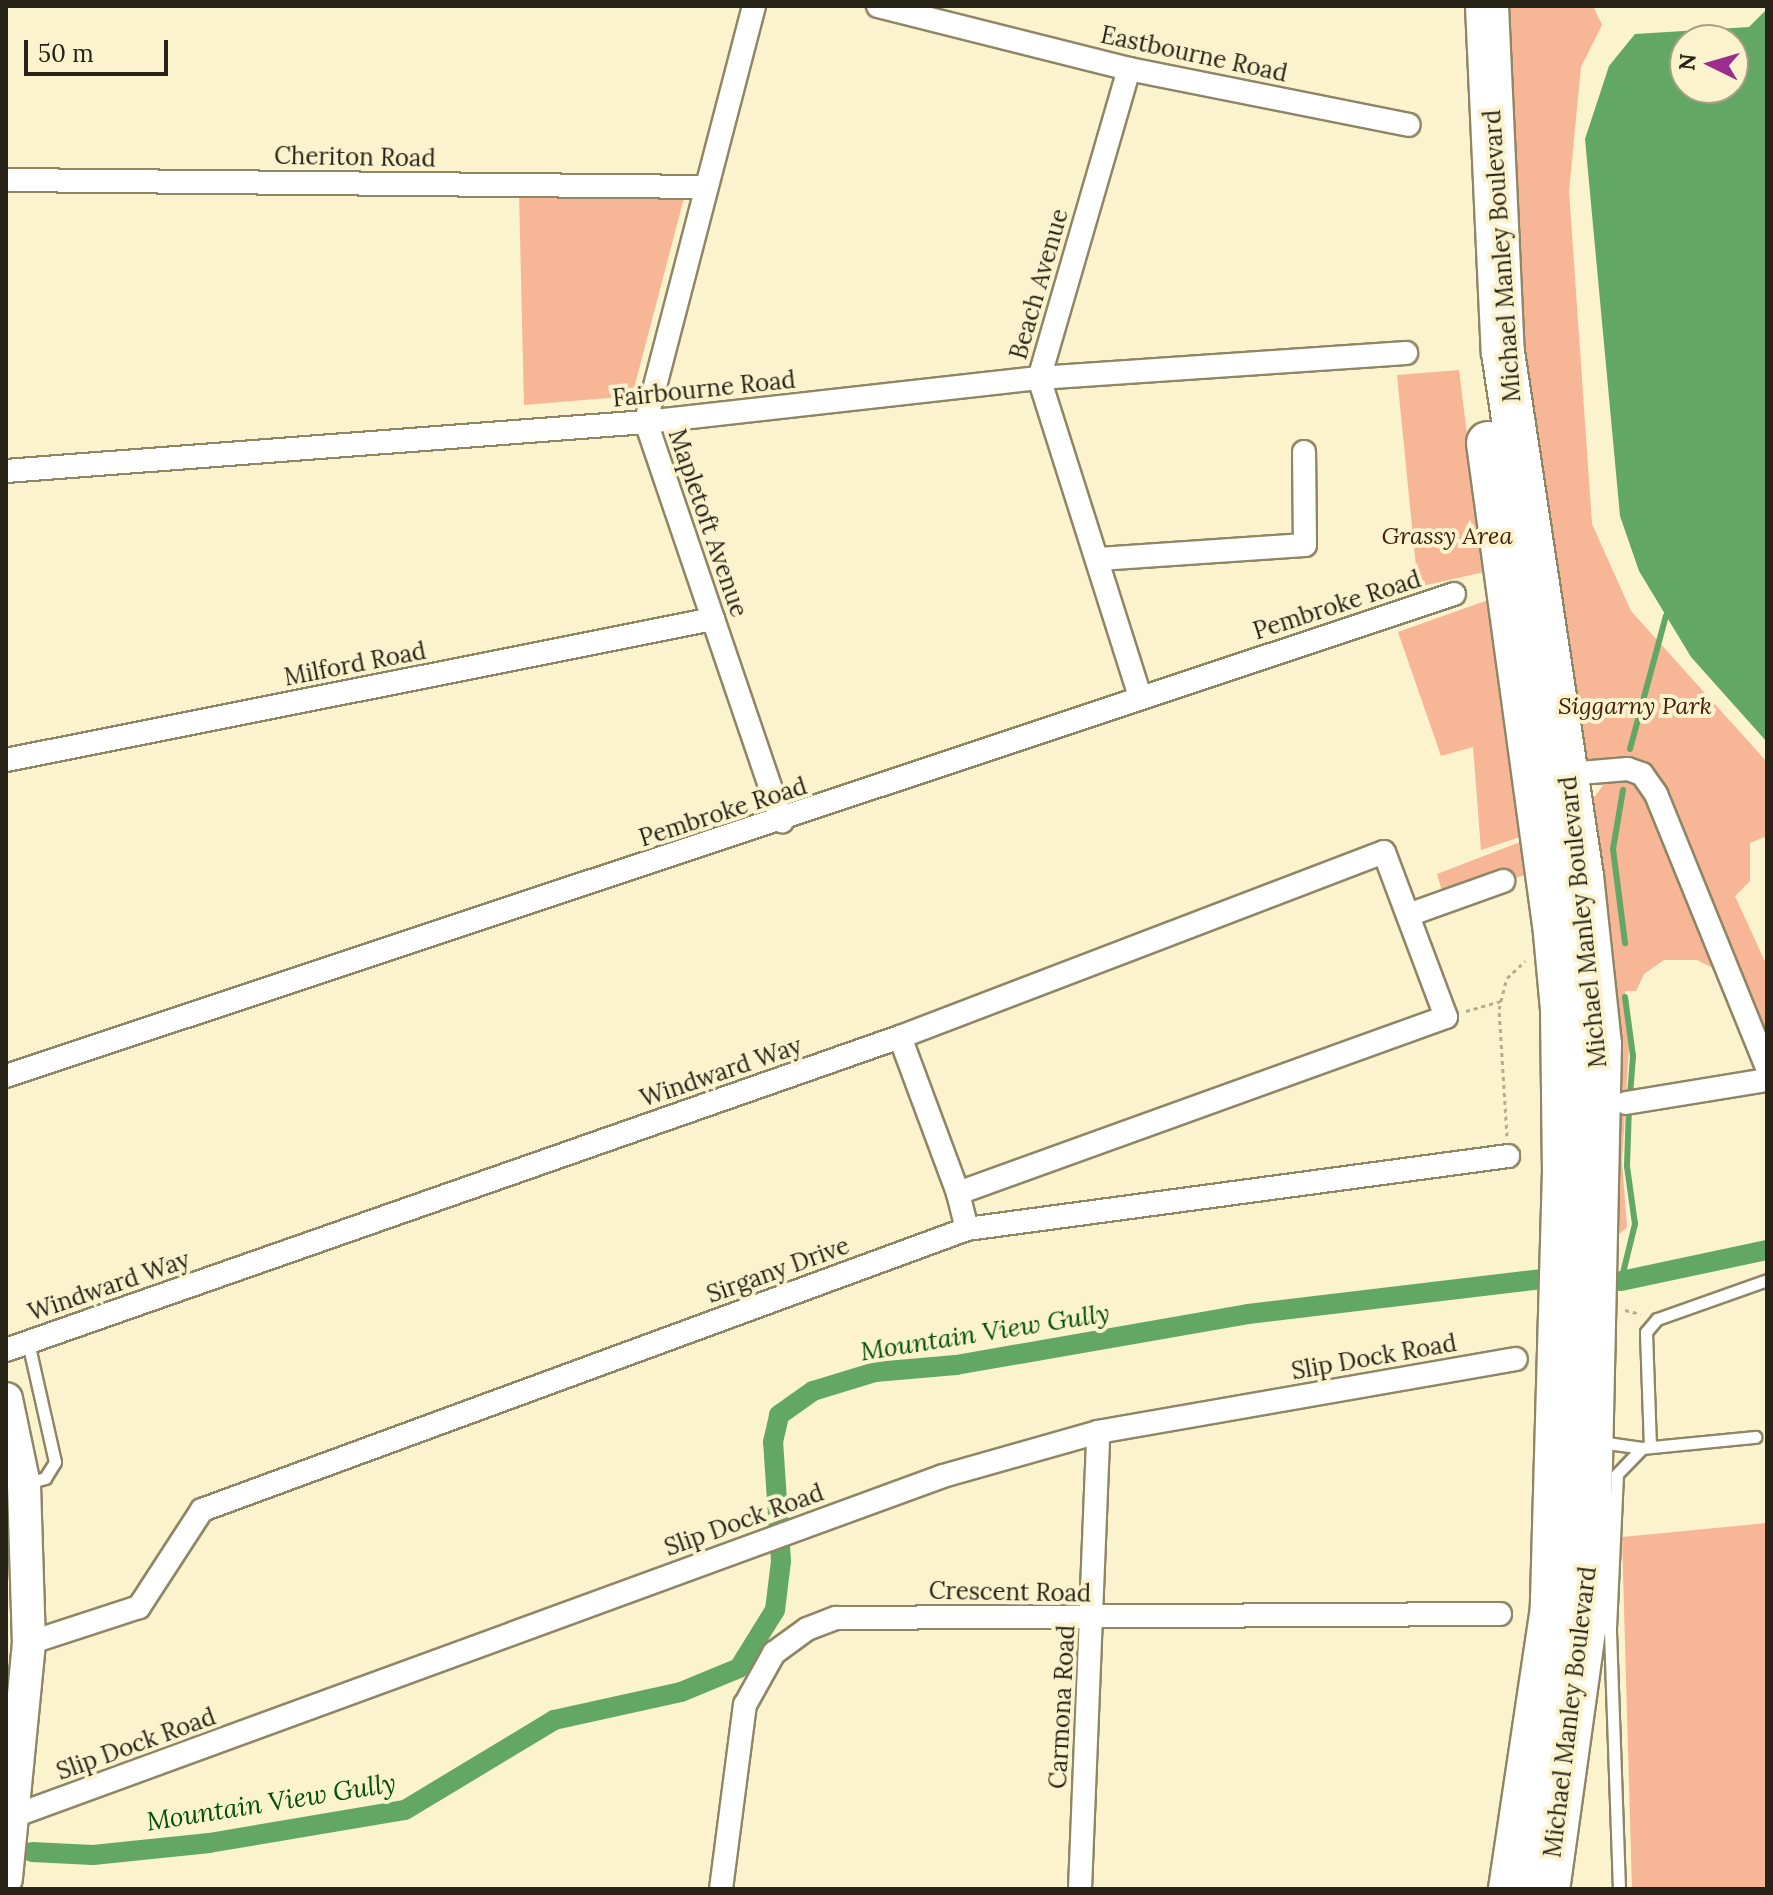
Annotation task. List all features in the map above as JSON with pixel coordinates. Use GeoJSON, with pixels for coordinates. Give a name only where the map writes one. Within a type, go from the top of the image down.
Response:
{"type":"FeatureCollection","features":[{"type":"Feature","properties":{"kind":"highway","name":"Michael Manley Boulevard"},"geometry":{"type":"LineString","coordinates":[[1462,6],[1465,153],[1479,381],[1555,935],[1564,1170],[1552,1592],[1520,1847],[1510,1889]]}},
{"type":"Feature","properties":{"kind":"highway","name":"Michael Manley Boulevard"},"geometry":{"type":"LineString","coordinates":[[1487,6],[1503,352],[1568,774],[1600,1044],[1588,1602],[1548,1889]]}},
{"type":"Feature","properties":{"kind":"highway"},"geometry":{"type":"LineString","coordinates":[[1481,1889],[1502,1874],[1520,1847]]}},
{"type":"Feature","properties":{"kind":"main road"},"geometry":{"type":"LineString","coordinates":[[6,1399],[24,1485],[29,1643],[6,1879]]}},
{"type":"Feature","properties":{"kind":"street","name":"Mapletoft Avenue"},"geometry":{"type":"LineString","coordinates":[[754,6],[704,187],[646,422],[782,821]]}},
{"type":"Feature","properties":{"kind":"street","name":"Eastbourne Road"},"geometry":{"type":"LineString","coordinates":[[878,6],[1129,69],[1408,125]]}},
{"type":"Feature","properties":{"kind":"street","name":"Beach Avenue"},"geometry":{"type":"LineString","coordinates":[[1129,69],[1039,378],[1140,696]]}},
{"type":"Feature","properties":{"kind":"street","name":"Cheriton Road"},"geometry":{"type":"LineString","coordinates":[[6,180],[704,187]]}},
{"type":"Feature","properties":{"kind":"street","name":"Fairbourne Road"},"geometry":{"type":"LineString","coordinates":[[6,471],[646,422],[1039,378],[1406,353]]}},
{"type":"Feature","properties":{"kind":"street"},"geometry":{"type":"LineString","coordinates":[[1099,559],[1305,545],[1304,452]]}},
{"type":"Feature","properties":{"kind":"street","name":"Pembroke Road"},"geometry":{"type":"LineString","coordinates":[[6,1076],[782,821],[1140,696],[1454,594]]}},
{"type":"Feature","properties":{"kind":"street","name":"Milford Road"},"geometry":{"type":"LineString","coordinates":[[6,760],[713,619]]}},
{"type":"Feature","properties":{"kind":"street"},"geometry":{"type":"LineString","coordinates":[[1568,774],[1628,769],[1642,774],[1656,794],[1767,1068]]}},
{"type":"Feature","properties":{"kind":"street","name":"Windward Way"},"geometry":{"type":"LineString","coordinates":[[6,1350],[900,1037],[1384,852],[1411,914]]}},
{"type":"Feature","properties":{"kind":"street"},"geometry":{"type":"LineString","coordinates":[[958,1193],[1446,1017],[1411,914],[1503,881]]}},
{"type":"Feature","properties":{"kind":"street"},"geometry":{"type":"LineString","coordinates":[[900,1037],[958,1193],[967,1229]]}},
{"type":"Feature","properties":{"kind":"street"},"geometry":{"type":"LineString","coordinates":[[1626,1103],[1767,1080]]}},
{"type":"Feature","properties":{"kind":"street","name":"Sirgany Drive"},"geometry":{"type":"LineString","coordinates":[[29,1643],[139,1607],[202,1510],[967,1229],[1508,1156]]}},
{"type":"Feature","properties":{"kind":"street","name":"Slip Dock Road"},"geometry":{"type":"LineString","coordinates":[[14,1816],[943,1476],[1098,1432],[1516,1359]]}},
{"type":"Feature","properties":{"kind":"street","name":"Carmona Road"},"geometry":{"type":"LineString","coordinates":[[1080,1889],[1098,1432]]}},
{"type":"Feature","properties":{"kind":"street","name":"Crescent Road"},"geometry":{"type":"LineString","coordinates":[[721,1889],[745,1705],[774,1653],[807,1629],[836,1618],[1093,1619],[1500,1614]]}},
{"type":"Feature","properties":{"kind":"lane"},"geometry":{"type":"LineString","coordinates":[[1619,1889],[1611,1522],[1617,1474],[1646,1448],[1646,1332],[1657,1319],[1767,1280]]}},
{"type":"Feature","properties":{"kind":"lane"},"geometry":{"type":"LineString","coordinates":[[24,1485],[45,1478],[55,1462],[28,1342]]}},
{"type":"Feature","properties":{"kind":"lane"},"geometry":{"type":"LineString","coordinates":[[1592,1441],[1646,1448],[1755,1437]]}},
{"type":"Feature","properties":{"kind":"path"},"geometry":{"type":"LineString","coordinates":[[1508,1156],[1501,1001],[1507,978],[1555,935]]}},
{"type":"Feature","properties":{"kind":"path"},"geometry":{"type":"LineString","coordinates":[[1446,1017],[1501,1001]]}},
{"type":"Feature","properties":{"kind":"green space","name":"Siggarny Park"},"geometry":{"type":"Polygon","coordinates":[[[1505,6],[1593,6],[1602,25],[1581,67],[1569,191],[1592,524],[1631,611],[1767,762],[1767,836],[1750,843],[1750,881],[1735,896],[1767,966],[1767,1046],[1673,801],[1647,766],[1586,762],[1524,397],[1505,6]]]}},
{"type":"Feature","properties":{"kind":"green space"},"geometry":{"type":"Polygon","coordinates":[[[519,193],[685,194],[632,396],[524,405],[519,193]]]}},
{"type":"Feature","properties":{"kind":"green space","name":"Grassy Area"},"geometry":{"type":"Polygon","coordinates":[[[1459,370],[1484,572],[1418,587],[1397,375],[1459,370]]]}},
{"type":"Feature","properties":{"kind":"green space","name":"Siggarny Park"},"geometry":{"type":"Polygon","coordinates":[[[1488,600],[1523,836],[1481,850],[1473,747],[1441,756],[1398,632],[1488,600]]]}},
{"type":"Feature","properties":{"kind":"green space"},"geometry":{"type":"Polygon","coordinates":[[[1625,778],[1640,782],[1725,974],[1697,960],[1664,960],[1644,974],[1636,991],[1625,991],[1630,1029],[1622,1162],[1627,1227],[1611,1242],[1590,803],[1604,784],[1625,778]]]}},
{"type":"Feature","properties":{"kind":"green space"},"geometry":{"type":"Polygon","coordinates":[[[1520,842],[1525,875],[1445,901],[1437,874],[1520,842]]]}},
{"type":"Feature","properties":{"kind":"green space"},"geometry":{"type":"Polygon","coordinates":[[[1767,1523],[1767,1889],[1632,1889],[1622,1537],[1767,1523]]]}},
{"type":"Feature","properties":{"kind":"shaded area"},"geometry":{"type":"Polygon","coordinates":[[[1767,9],[1767,742],[1691,657],[1639,571],[1620,516],[1585,139],[1609,66],[1635,34],[1669,32],[1669,104],[1749,104],[1749,27],[1767,9]]]}},
{"type":"Feature","properties":{"kind":"waterway"},"geometry":{"type":"LineString","coordinates":[[1630,749],[1666,616]]}},
{"type":"Feature","properties":{"kind":"waterway"},"geometry":{"type":"LineString","coordinates":[[1623,790],[1613,849],[1625,943]]}},
{"type":"Feature","properties":{"kind":"waterway"},"geometry":{"type":"LineString","coordinates":[[1625,997],[1633,1056],[1630,1096]]}},
{"type":"Feature","properties":{"kind":"waterway"},"geometry":{"type":"LineString","coordinates":[[1621,1281],[1635,1224],[1627,1166],[1629,1107]]}},
{"type":"Feature","properties":{"kind":"waterway","name":"Mountain View Gully"},"geometry":{"type":"LineString","coordinates":[[1621,1281],[1767,1250]]}},
{"type":"Feature","properties":{"kind":"waterway","name":"Mountain View Gully"},"geometry":{"type":"LineString","coordinates":[[32,1852],[93,1855],[209,1843],[405,1810],[554,1720],[681,1692],[739,1668],[775,1610],[781,1561],[773,1442],[779,1415],[813,1391],[875,1372],[956,1365],[1248,1314],[1541,1279]]}}]}
